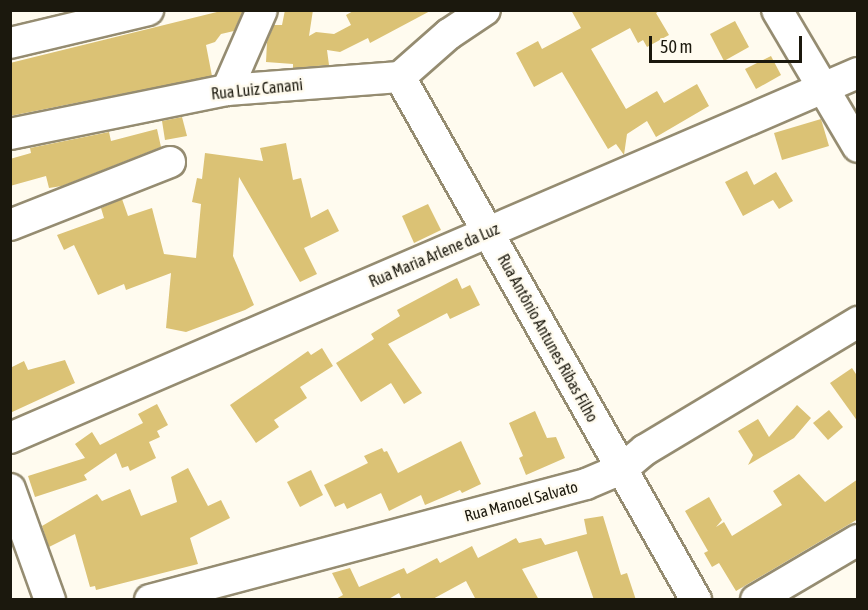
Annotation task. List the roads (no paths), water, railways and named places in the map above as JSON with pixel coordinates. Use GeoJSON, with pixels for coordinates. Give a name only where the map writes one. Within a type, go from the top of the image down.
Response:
{"type":"FeatureCollection","features":[{"type":"Feature","properties":{"kind":"street"},"geometry":{"type":"LineString","coordinates":[[10,43],[148,10]]}},
{"type":"Feature","properties":{"kind":"street"},"geometry":{"type":"LineString","coordinates":[[227,90],[262,10]]}},
{"type":"Feature","properties":{"kind":"street"},"geometry":{"type":"LineString","coordinates":[[400,77],[449,34],[485,10]]}},
{"type":"Feature","properties":{"kind":"street"},"geometry":{"type":"LineString","coordinates":[[777,10],[858,147]]}},
{"type":"Feature","properties":{"kind":"street","name":"Rua Maria Arlene da Luz"},"geometry":{"type":"LineString","coordinates":[[10,438],[858,73]]}},
{"type":"Feature","properties":{"kind":"street","name":"Rua Luiz Canani"},"geometry":{"type":"LineString","coordinates":[[10,134],[227,90],[400,77]]}},
{"type":"Feature","properties":{"kind":"street","name":"Rua Antônio Antunes Ribas Filho"},"geometry":{"type":"LineString","coordinates":[[400,77],[696,600]]}},
{"type":"Feature","properties":{"kind":"street"},"geometry":{"type":"LineString","coordinates":[[10,225],[170,162]]}},
{"type":"Feature","properties":{"kind":"street","name":"Rua Manoel Salvato"},"geometry":{"type":"LineString","coordinates":[[150,600],[586,484],[621,469],[645,450],[858,322]]}},
{"type":"Feature","properties":{"kind":"street"},"geometry":{"type":"LineString","coordinates":[[10,489],[50,600]]}},
{"type":"Feature","properties":{"kind":"street"},"geometry":{"type":"LineString","coordinates":[[756,600],[858,540]]}}]}
